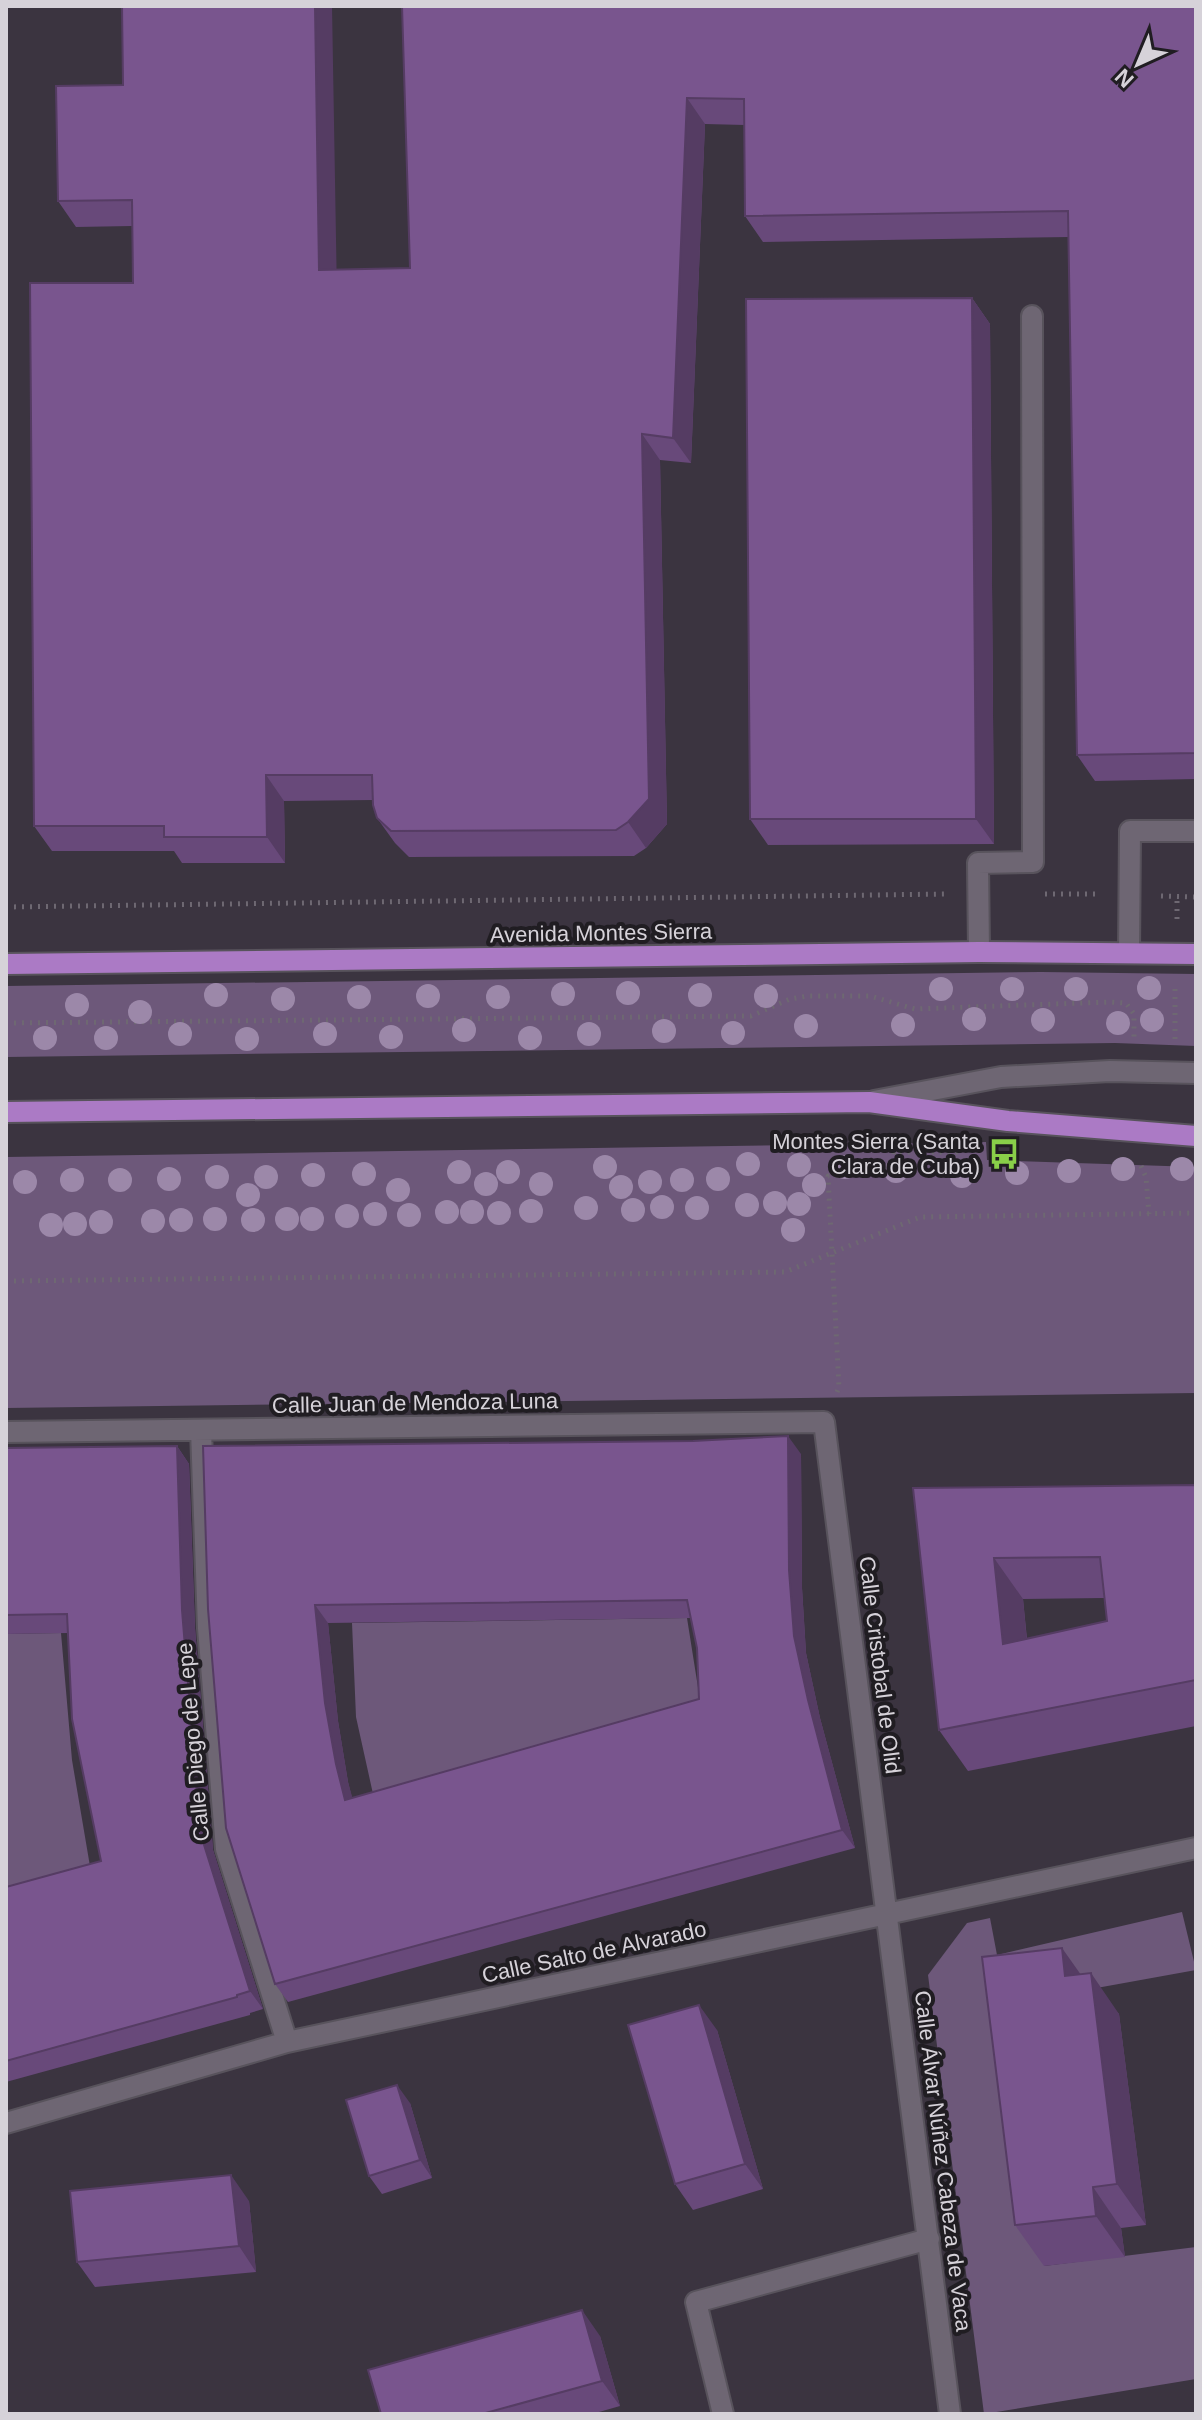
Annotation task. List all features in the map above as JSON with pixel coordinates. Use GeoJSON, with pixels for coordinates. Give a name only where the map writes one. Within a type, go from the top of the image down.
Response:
{"type":"FeatureCollection","features":[{"type":"Feature","properties":{"kind":"main road","name":"Avenida Montes Sierra"},"geometry":{"type":"LineString","coordinates":[[6,964],[979,952],[1186,953]]}},
{"type":"Feature","properties":{"kind":"main road"},"geometry":{"type":"LineString","coordinates":[[6,1112],[869,1102],[1023,1122],[1196,1136]]}},
{"type":"Feature","properties":{"kind":"street"},"geometry":{"type":"LineString","coordinates":[[979,952],[978,863],[1033,862],[1032,316]]}},
{"type":"Feature","properties":{"kind":"street"},"geometry":{"type":"LineString","coordinates":[[1129,953],[1130,831],[1196,831]]}},
{"type":"Feature","properties":{"kind":"street"},"geometry":{"type":"LineString","coordinates":[[869,1102],[1001,1077],[1196,1073]]}},
{"type":"Feature","properties":{"kind":"street","name":"Calle Juan de Mendoza Luna"},"geometry":{"type":"LineString","coordinates":[[6,1432],[824,1422]]}},
{"type":"Feature","properties":{"kind":"street","name":"Calle Cristobal de Olid"},"geometry":{"type":"LineString","coordinates":[[824,1422],[887,1914]]}},
{"type":"Feature","properties":{"kind":"street","name":"Calle Diego de Lepe"},"geometry":{"type":"LineString","coordinates":[[201,1430],[208,1628],[226,1849],[287,2042]]}},
{"type":"Feature","properties":{"kind":"street","name":"Calle Salto de Alvarado"},"geometry":{"type":"LineString","coordinates":[[6,2123],[287,2042],[1196,1848]]}},
{"type":"Feature","properties":{"kind":"street","name":"Calle Álvar Núñez Cabeza de Vaca"},"geometry":{"type":"LineString","coordinates":[[887,1914],[929,2239],[946,2413]]}},
{"type":"Feature","properties":{"kind":"street"},"geometry":{"type":"LineString","coordinates":[[723,2414],[696,2302],[929,2239]]}},
{"type":"Feature","properties":{"kind":"path"},"geometry":{"type":"LineString","coordinates":[[6,907],[978,894]]}},
{"type":"Feature","properties":{"kind":"path"},"geometry":{"type":"LineString","coordinates":[[1036,894],[1196,897]]}},
{"type":"Feature","properties":{"kind":"path"},"geometry":{"type":"LineString","coordinates":[[1174,1073],[1186,953],[1177,896]]}},
{"type":"Feature","properties":{"kind":"path"},"geometry":{"type":"LineString","coordinates":[[6,1023],[751,1016],[799,997],[855,994],[915,1009],[1110,1002],[1126,1003],[1134,1014],[1133,1072]]}},
{"type":"Feature","properties":{"kind":"path"},"geometry":{"type":"LineString","coordinates":[[1149,1214],[1146,1177],[1137,1159],[1171,1160],[1172,1135]]}},
{"type":"Feature","properties":{"kind":"path"},"geometry":{"type":"LineString","coordinates":[[824,1422],[839,1387],[828,1176],[891,1170],[894,1152],[970,1152]]}},
{"type":"Feature","properties":{"kind":"path"},"geometry":{"type":"LineString","coordinates":[[6,1281],[785,1272],[920,1217],[1196,1213]]}},
{"type":"Feature","properties":{"kind":"shaded area"},"geometry":{"type":"Polygon","coordinates":[[[1041,972],[1196,974],[1196,1046],[1115,1043],[6,1057],[6,986],[1041,972]]]}},
{"type":"Feature","properties":{"kind":"shaded area"},"geometry":{"type":"Polygon","coordinates":[[[986,1142],[987,1160],[1196,1167],[1196,1393],[6,1408],[6,1157],[986,1142]]]}},
{"type":"Feature","properties":{"kind":"shaded area"},"geometry":{"type":"Polygon","coordinates":[[[687,1618],[703,1719],[377,1812],[356,1717],[352,1623],[687,1618]]]}},
{"type":"Feature","properties":{"kind":"shaded area"},"geometry":{"type":"Polygon","coordinates":[[[61,1633],[72,1760],[93,1884],[6,1908],[6,1634],[61,1633]]]}},
{"type":"Feature","properties":{"kind":"shaded area"},"geometry":{"type":"Polygon","coordinates":[[[1182,1912],[1196,1970],[1091,1989],[1044,2266],[1196,2247],[1196,2379],[984,2414],[928,1975],[967,1923],[990,1918],[997,1955],[1182,1912]]]}},
{"type":"Feature","properties":{"kind":"building"},"geometry":{"type":"Polygon","coordinates":[[[122,6],[315,6],[319,270],[410,268],[402,6],[1196,6],[1196,753],[1077,755],[1068,211],[745,216],[744,99],[687,98],[673,438],[642,434],[649,799],[616,830],[391,831],[377,818],[373,805],[372,775],[266,775],[267,837],[164,837],[164,826],[34,826],[30,283],[133,283],[132,200],[58,201],[56,86],[123,85],[122,6]]]}},
{"type":"Feature","properties":{"kind":"building"},"geometry":{"type":"Polygon","coordinates":[[[972,298],[976,819],[750,819],[746,299],[972,298]]]}},
{"type":"Feature","properties":{"kind":"building"},"geometry":{"type":"Polygon","coordinates":[[[788,1436],[789,1570],[794,1636],[842,1830],[275,1984],[226,1828],[208,1609],[203,1446],[693,1441],[788,1436]],[[687,1600],[315,1605],[325,1703],[345,1800],[699,1699],[697,1648],[687,1600]]]}},
{"type":"Feature","properties":{"kind":"building"},"geometry":{"type":"Polygon","coordinates":[[[177,1446],[182,1610],[200,1832],[250,1991],[6,2061],[6,1887],[101,1861],[72,1719],[67,1614],[6,1615],[6,1448],[177,1446]]]}},
{"type":"Feature","properties":{"kind":"building"},"geometry":{"type":"Polygon","coordinates":[[[1196,1485],[1196,1680],[939,1730],[913,1488],[1196,1485]],[[1100,1557],[994,1558],[1003,1644],[1107,1621],[1100,1557]]]}},
{"type":"Feature","properties":{"kind":"building"},"geometry":{"type":"Polygon","coordinates":[[[1062,1948],[1065,1976],[1091,1973],[1117,2184],[1093,2187],[1096,2216],[1015,2225],[982,1957],[1062,1948]]]}},
{"type":"Feature","properties":{"kind":"building"},"geometry":{"type":"Polygon","coordinates":[[[699,2005],[745,2164],[675,2184],[628,2025],[699,2005]]]}},
{"type":"Feature","properties":{"kind":"building"},"geometry":{"type":"Polygon","coordinates":[[[397,2085],[420,2160],[369,2176],[346,2100],[397,2085]]]}},
{"type":"Feature","properties":{"kind":"building"},"geometry":{"type":"Polygon","coordinates":[[[231,2175],[239,2246],[77,2262],[70,2191],[231,2175]]]}},
{"type":"Feature","properties":{"kind":"building"},"geometry":{"type":"Polygon","coordinates":[[[582,2310],[602,2381],[482,2414],[381,2414],[368,2370],[582,2310]]]}},
{"type":"Feature","properties":{"kind":"place","name":"Montes Sierra (Santa Clara de Cuba)"},"geometry":{"type":"Point","coordinates":[1004,1154]}}]}
